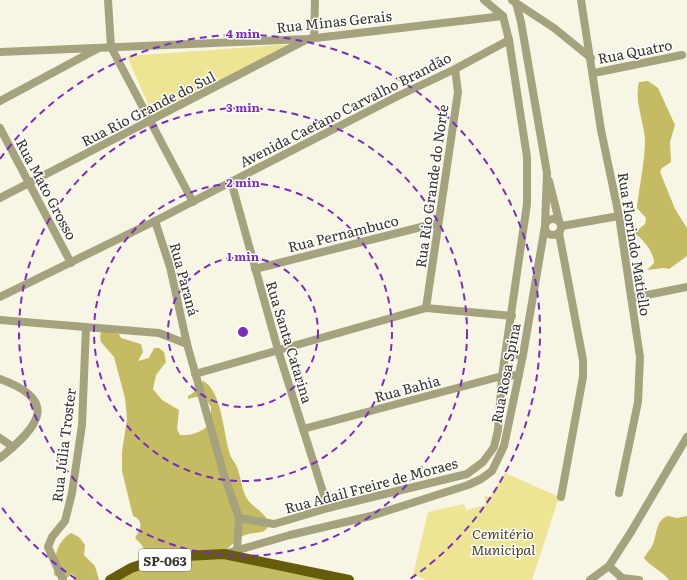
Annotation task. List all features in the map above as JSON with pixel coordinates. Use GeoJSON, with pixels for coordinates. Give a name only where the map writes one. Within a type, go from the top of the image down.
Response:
{"type":"FeatureCollection","features":[{"type":"Feature","properties":{"kind":"main road","name":"SP-063"},"geometry":{"type":"LineString","coordinates":[[110,580],[131,568],[149,562],[186,556],[224,554],[349,580]]}},
{"type":"Feature","properties":{"kind":"street"},"geometry":{"type":"LineString","coordinates":[[108,0],[111,47],[193,202]]}},
{"type":"Feature","properties":{"kind":"street"},"geometry":{"type":"LineString","coordinates":[[310,38],[315,0]]}},
{"type":"Feature","properties":{"kind":"street"},"geometry":{"type":"LineString","coordinates":[[484,0],[503,16]]}},
{"type":"Feature","properties":{"kind":"street","name":"Rua Florindo Matiello"},"geometry":{"type":"LineString","coordinates":[[581,0],[602,130],[619,216],[640,357],[638,402],[620,493]]}},
{"type":"Feature","properties":{"kind":"street"},"geometry":{"type":"LineString","coordinates":[[514,2],[554,28],[591,58]]}},
{"type":"Feature","properties":{"kind":"street","name":"Rua Rosa Spina"},"geometry":{"type":"LineString","coordinates":[[224,554],[371,516],[468,485],[482,479],[492,471],[504,446],[523,355],[544,226],[547,173],[527,54],[514,2]]}},
{"type":"Feature","properties":{"kind":"street","name":"Rua Minas Gerais"},"geometry":{"type":"LineString","coordinates":[[0,52],[310,38],[503,16]]}},
{"type":"Feature","properties":{"kind":"street","name":"Rua Adail Freire de Moraes"},"geometry":{"type":"LineString","coordinates":[[239,518],[274,524],[328,508],[467,474],[483,462],[494,447],[498,430],[502,376],[512,316],[527,204],[528,176],[527,157],[509,40],[503,16]]}},
{"type":"Feature","properties":{"kind":"street","name":"Rua Rio Grande do Sul"},"geometry":{"type":"LineString","coordinates":[[0,198],[150,122],[310,38]]}},
{"type":"Feature","properties":{"kind":"street","name":"Avenida Caetano Carvalho Brandão"},"geometry":{"type":"LineString","coordinates":[[0,298],[193,202],[231,181],[398,96],[455,69],[509,40]]}},
{"type":"Feature","properties":{"kind":"street"},"geometry":{"type":"LineString","coordinates":[[0,101],[99,48]]}},
{"type":"Feature","properties":{"kind":"street","name":"Rua Quatro"},"geometry":{"type":"LineString","coordinates":[[594,73],[682,55]]}},
{"type":"Feature","properties":{"kind":"street","name":"Rua Rio Grande do Norte"},"geometry":{"type":"LineString","coordinates":[[426,308],[437,223],[458,92],[455,69]]}},
{"type":"Feature","properties":{"kind":"street","name":"Rua Mato Grosso"},"geometry":{"type":"LineString","coordinates":[[0,128],[71,263]]}},
{"type":"Feature","properties":{"kind":"street"},"geometry":{"type":"LineString","coordinates":[[547,173],[560,227],[583,360],[583,372],[562,497]]}},
{"type":"Feature","properties":{"kind":"street","name":"Rua Santa Catarina"},"geometry":{"type":"LineString","coordinates":[[231,181],[278,350],[328,508]]}},
{"type":"Feature","properties":{"kind":"street"},"geometry":{"type":"LineString","coordinates":[[560,227],[556,235],[548,234],[544,226],[550,219],[560,227],[619,216]]}},
{"type":"Feature","properties":{"kind":"street","name":"Rua Paraná"},"geometry":{"type":"LineString","coordinates":[[155,221],[170,267],[187,344]]}},
{"type":"Feature","properties":{"kind":"street","name":"Rua Pernambuco"},"geometry":{"type":"LineString","coordinates":[[255,269],[437,223]]}},
{"type":"Feature","properties":{"kind":"street"},"geometry":{"type":"LineString","coordinates":[[632,298],[687,287]]}},
{"type":"Feature","properties":{"kind":"street"},"geometry":{"type":"LineString","coordinates":[[195,374],[426,308],[512,316]]}},
{"type":"Feature","properties":{"kind":"street"},"geometry":{"type":"LineString","coordinates":[[0,320],[159,333],[187,344],[224,475],[239,518],[237,550]]}},
{"type":"Feature","properties":{"kind":"street","name":"Rua Júlia Troster"},"geometry":{"type":"LineString","coordinates":[[63,580],[48,547],[52,537],[64,521],[72,493],[82,425],[86,328]]}},
{"type":"Feature","properties":{"kind":"street"},"geometry":{"type":"LineString","coordinates":[[506,355],[523,355]]}},
{"type":"Feature","properties":{"kind":"street","name":"Rua Bahia"},"geometry":{"type":"LineString","coordinates":[[303,429],[502,376],[519,375]]}},
{"type":"Feature","properties":{"kind":"street"},"geometry":{"type":"LineString","coordinates":[[0,379],[27,391],[37,405],[36,418],[33,425],[13,448],[0,458]]}},
{"type":"Feature","properties":{"kind":"street"},"geometry":{"type":"LineString","coordinates":[[590,580],[609,566],[631,532],[687,437]]}},
{"type":"Feature","properties":{"kind":"street"},"geometry":{"type":"LineString","coordinates":[[0,438],[13,448]]}},
{"type":"Feature","properties":{"kind":"street"},"geometry":{"type":"LineString","coordinates":[[609,566],[622,579],[639,580]]}},
{"type":"Feature","properties":{"kind":"green space"},"geometry":{"type":"Polygon","coordinates":[[[293,44],[154,118],[127,56],[293,44]]]}},
{"type":"Feature","properties":{"kind":"green space","name":"Cemitério Municipal"},"geometry":{"type":"Polygon","coordinates":[[[505,473],[559,497],[532,580],[427,580],[413,575],[428,512],[464,504],[466,510],[486,505],[484,496],[490,497],[505,473]]]}},
{"type":"Feature","properties":{"kind":"shaded area"},"geometry":{"type":"Polygon","coordinates":[[[648,81],[658,88],[675,125],[670,142],[671,162],[662,168],[660,172],[675,209],[687,228],[687,256],[669,269],[664,268],[647,270],[654,263],[654,259],[644,242],[634,233],[645,224],[646,218],[637,208],[645,140],[638,104],[638,89],[639,82],[648,81]]]}},
{"type":"Feature","properties":{"kind":"shaded area"},"geometry":{"type":"Polygon","coordinates":[[[101,331],[119,334],[121,338],[141,344],[143,352],[138,361],[149,358],[154,348],[159,348],[164,352],[166,362],[156,375],[153,389],[162,400],[179,410],[177,429],[180,435],[189,435],[198,432],[206,428],[211,421],[211,407],[203,395],[188,399],[188,396],[193,393],[203,381],[210,386],[215,394],[222,415],[228,448],[236,465],[246,497],[265,516],[269,524],[262,532],[242,536],[225,551],[320,576],[323,580],[111,580],[145,561],[146,554],[142,545],[135,538],[140,529],[140,523],[137,518],[133,516],[122,471],[122,452],[127,419],[125,398],[114,357],[101,342],[101,331]]]}},
{"type":"Feature","properties":{"kind":"shaded area"},"geometry":{"type":"Polygon","coordinates":[[[668,516],[677,518],[687,516],[687,580],[669,580],[644,558],[653,544],[658,525],[668,516]]]}},
{"type":"Feature","properties":{"kind":"shaded area"},"geometry":{"type":"Polygon","coordinates":[[[71,533],[79,537],[85,545],[84,555],[95,566],[99,580],[73,580],[74,575],[71,574],[65,580],[54,575],[59,546],[65,537],[71,533]]]}}]}
